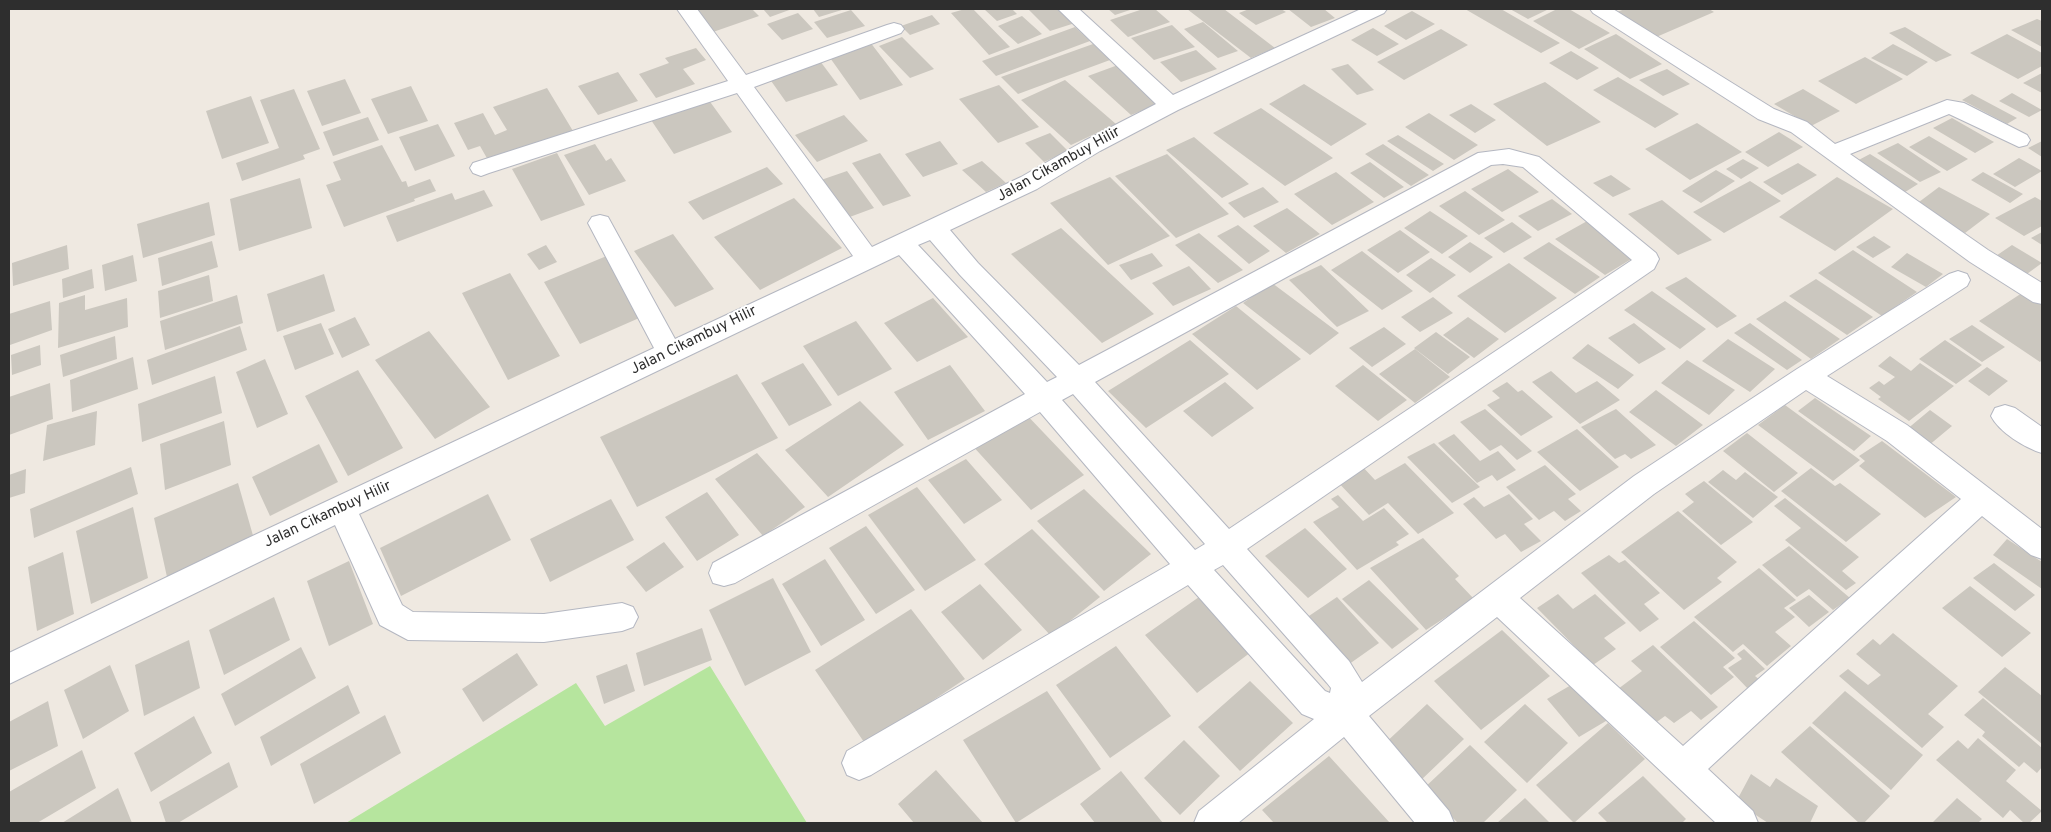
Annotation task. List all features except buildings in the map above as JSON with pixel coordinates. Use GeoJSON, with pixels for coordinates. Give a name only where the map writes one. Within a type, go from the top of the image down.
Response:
{"type":"FeatureCollection","features":[{"type":"Feature","properties":{"kind":"street"},"geometry":{"type":"LineString","coordinates":[[687,9],[867,258]]}},
{"type":"Feature","properties":{"kind":"street"},"geometry":{"type":"LineString","coordinates":[[1068,9],[1170,105]]}},
{"type":"Feature","properties":{"kind":"street","name":"Jalan Cikambuy Hilir"},"geometry":{"type":"LineString","coordinates":[[9,669],[867,258],[1029,183],[1092,146],[1170,105],[1377,9]]}},
{"type":"Feature","properties":{"kind":"street"},"geometry":{"type":"LineString","coordinates":[[1600,9],[1766,114],[1799,127],[1979,256],[2042,295]]}},
{"type":"Feature","properties":{"kind":"street"},"geometry":{"type":"LineString","coordinates":[[481,168],[742,84],[894,29]]}},
{"type":"Feature","properties":{"kind":"street"},"geometry":{"type":"LineString","coordinates":[[1833,153],[1948,107],[1956,108],[2019,140]]}},
{"type":"Feature","properties":{"kind":"street"},"geometry":{"type":"LineString","coordinates":[[724,573],[1043,396],[1486,158],[1508,155],[1520,157],[1531,162],[1642,253],[1646,259],[1645,263],[1193,569],[859,763]]}},
{"type":"Feature","properties":{"kind":"street"},"geometry":{"type":"LineString","coordinates":[[600,223],[670,353]]}},
{"type":"Feature","properties":{"kind":"street"},"geometry":{"type":"LineString","coordinates":[[935,228],[970,269],[1076,379],[1347,684],[1346,714]]}},
{"type":"Feature","properties":{"kind":"street"},"geometry":{"type":"LineString","coordinates":[[902,243],[1043,396],[1193,569],[1314,703],[1346,714],[1437,823]]}},
{"type":"Feature","properties":{"kind":"street"},"geometry":{"type":"LineString","coordinates":[[1211,823],[1346,714],[1644,485],[1806,376],[1958,280]]}},
{"type":"Feature","properties":{"kind":"street"},"geometry":{"type":"LineString","coordinates":[[1806,376],[1897,434],[2042,546]]}},
{"type":"Feature","properties":{"kind":"street"},"geometry":{"type":"LineString","coordinates":[[2005,416],[2042,442]]}},
{"type":"Feature","properties":{"kind":"street"},"geometry":{"type":"LineString","coordinates":[[1682,770],[1982,498]]}},
{"type":"Feature","properties":{"kind":"street"},"geometry":{"type":"LineString","coordinates":[[342,509],[391,615],[408,626],[544,628],[622,617]]}},
{"type":"Feature","properties":{"kind":"street"},"geometry":{"type":"LineString","coordinates":[[1498,598],[1741,823]]}},
{"type":"Feature","properties":{"kind":"green space"},"geometry":{"type":"Polygon","coordinates":[[[710,666],[807,823],[346,823],[576,683],[605,726],[710,666]]]}}]}
